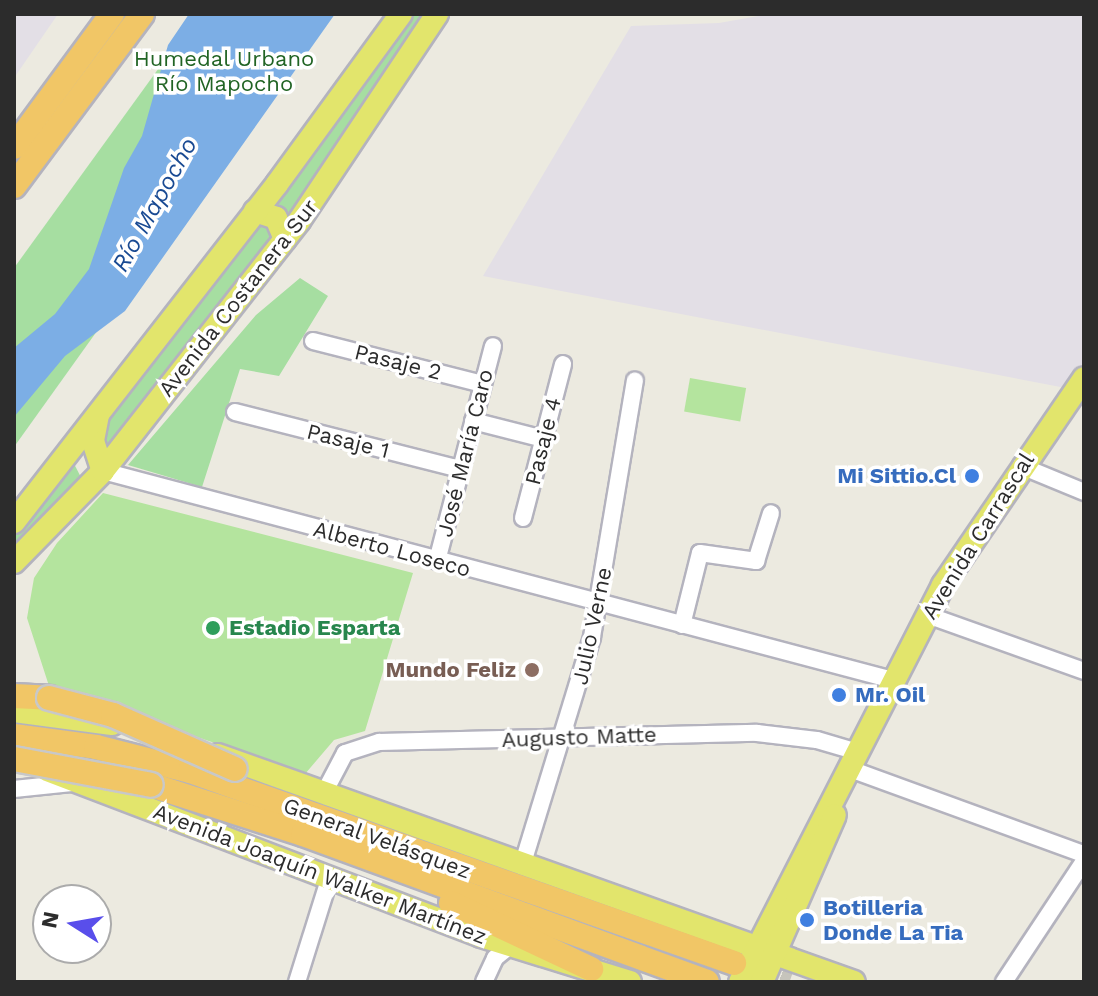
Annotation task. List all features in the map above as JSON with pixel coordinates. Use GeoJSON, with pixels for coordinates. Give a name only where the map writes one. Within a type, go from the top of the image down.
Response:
{"type":"FeatureCollection","features":[{"type":"Feature","properties":{"kind":"highway"},"geometry":{"type":"LineString","coordinates":[[14,147],[112,14]]}},
{"type":"Feature","properties":{"kind":"highway"},"geometry":{"type":"LineString","coordinates":[[14,186],[142,14]]}},
{"type":"Feature","properties":{"kind":"highway"},"geometry":{"type":"LineString","coordinates":[[14,696],[49,698],[113,715],[235,769],[360,832]]}},
{"type":"Feature","properties":{"kind":"highway","name":"General Velásquez"},"geometry":{"type":"LineString","coordinates":[[14,736],[360,832],[737,972]]}},
{"type":"Feature","properties":{"kind":"highway","name":"General Velásquez"},"geometry":{"type":"LineString","coordinates":[[14,757],[154,773],[303,834],[707,982]]}},
{"type":"Feature","properties":{"kind":"highway"},"geometry":{"type":"LineString","coordinates":[[303,834],[591,969]]}},
{"type":"Feature","properties":{"kind":"main road","name":"Avenida Costanera Sur"},"geometry":{"type":"LineString","coordinates":[[14,522],[255,211],[401,14]]}},
{"type":"Feature","properties":{"kind":"main road","name":"Avenida Costanera Sur"},"geometry":{"type":"LineString","coordinates":[[14,562],[103,471],[285,239],[437,14]]}},
{"type":"Feature","properties":{"kind":"main road"},"geometry":{"type":"LineString","coordinates":[[255,211],[273,215],[285,239]]}},
{"type":"Feature","properties":{"kind":"main road","name":"Avenida Carrascal"},"geometry":{"type":"LineString","coordinates":[[762,982],[766,950],[850,769],[927,615],[1021,466],[1084,378]]}},
{"type":"Feature","properties":{"kind":"main road"},"geometry":{"type":"LineString","coordinates":[[98,413],[93,441],[103,471]]}},
{"type":"Feature","properties":{"kind":"main road"},"geometry":{"type":"LineString","coordinates":[[14,711],[134,729],[324,793],[854,982]]}},
{"type":"Feature","properties":{"kind":"main road","name":"Avenida Joaquín Walker Martínez"},"geometry":{"type":"LineString","coordinates":[[14,757],[510,946],[630,982]]}},
{"type":"Feature","properties":{"kind":"main road","name":"Avenida Carrascal"},"geometry":{"type":"LineString","coordinates":[[737,972],[766,950]]}},
{"type":"Feature","properties":{"kind":"street","name":"Pasaje 2"},"geometry":{"type":"LineString","coordinates":[[313,341],[483,384]]}},
{"type":"Feature","properties":{"kind":"street","name":"José María Caro"},"geometry":{"type":"LineString","coordinates":[[437,561],[493,346]]}},
{"type":"Feature","properties":{"kind":"street","name":"Pasaje 4"},"geometry":{"type":"LineString","coordinates":[[523,518],[563,364]]}},
{"type":"Feature","properties":{"kind":"street","name":"Julio Verne"},"geometry":{"type":"LineString","coordinates":[[522,866],[564,738],[599,603],[635,381]]}},
{"type":"Feature","properties":{"kind":"street","name":"Pasaje 1"},"geometry":{"type":"LineString","coordinates":[[235,412],[461,469]]}},
{"type":"Feature","properties":{"kind":"street"},"geometry":{"type":"LineString","coordinates":[[473,421],[544,439]]}},
{"type":"Feature","properties":{"kind":"street"},"geometry":{"type":"LineString","coordinates":[[1021,466],[1084,492]]}},
{"type":"Feature","properties":{"kind":"street","name":"Alberto Loseco"},"geometry":{"type":"LineString","coordinates":[[103,471],[893,680]]}},
{"type":"Feature","properties":{"kind":"street"},"geometry":{"type":"LineString","coordinates":[[682,625],[700,553],[756,561],[771,513]]}},
{"type":"Feature","properties":{"kind":"street"},"geometry":{"type":"LineString","coordinates":[[927,615],[1084,671]]}},
{"type":"Feature","properties":{"kind":"street","name":"Augusto Matte"},"geometry":{"type":"LineString","coordinates":[[324,793],[345,753],[370,743],[757,733],[817,740],[850,769],[1084,854]]}},
{"type":"Feature","properties":{"kind":"street"},"geometry":{"type":"LineString","coordinates":[[14,789],[76,783]]}},
{"type":"Feature","properties":{"kind":"street"},"geometry":{"type":"LineString","coordinates":[[1004,982],[1084,861]]}},
{"type":"Feature","properties":{"kind":"street"},"geometry":{"type":"LineString","coordinates":[[297,982],[330,877]]}},
{"type":"Feature","properties":{"kind":"street"},"geometry":{"type":"LineString","coordinates":[[484,982],[495,958],[510,946]]}},
{"type":"Feature","properties":{"kind":"shaded area"},"geometry":{"type":"Polygon","coordinates":[[[14,14],[58,14],[14,78],[14,14]]]}},
{"type":"Feature","properties":{"kind":"shaded area"},"geometry":{"type":"Polygon","coordinates":[[[769,14],[1084,14],[1084,370],[1071,389],[483,276],[631,26],[719,23],[769,14]]]}},
{"type":"Feature","properties":{"kind":"green space"},"geometry":{"type":"Polygon","coordinates":[[[198,14],[135,278],[14,447],[14,268],[198,14]]]}},
{"type":"Feature","properties":{"kind":"green space"},"geometry":{"type":"Polygon","coordinates":[[[409,14],[432,14],[291,223],[267,207],[409,14]]]}},
{"type":"Feature","properties":{"kind":"green space"},"geometry":{"type":"Polygon","coordinates":[[[265,222],[272,228],[271,239],[105,457],[107,424],[251,223],[265,222]]]}},
{"type":"Feature","properties":{"kind":"green space"},"geometry":{"type":"Polygon","coordinates":[[[300,278],[328,296],[279,376],[240,369],[202,487],[128,465],[256,315],[300,278]]]}},
{"type":"Feature","properties":{"kind":"green space"},"geometry":{"type":"Polygon","coordinates":[[[690,378],[746,388],[740,421],[684,411],[690,378]]]}},
{"type":"Feature","properties":{"kind":"green space"},"geometry":{"type":"Polygon","coordinates":[[[72,460],[85,485],[14,553],[14,534],[72,460]]]}},
{"type":"Feature","properties":{"kind":"green space","name":"Estadio Esparta"},"geometry":{"type":"Polygon","coordinates":[[[103,493],[413,573],[365,731],[334,740],[305,774],[49,686],[27,618],[34,578],[57,543],[103,493]]]}},
{"type":"Feature","properties":{"kind":"water","name":"Humedal Urbano Río Mapocho"},"geometry":{"type":"Polygon","coordinates":[[[189,14],[335,14],[125,311],[65,356],[14,417],[14,348],[55,314],[89,269],[124,168],[142,136],[168,45],[189,14]]]}},
{"type":"Feature","properties":{"kind":"tunnel"},"geometry":{"type":"LineString","coordinates":[[746,967],[789,982]]}},
{"type":"Feature","properties":{"kind":"place","name":"Mi Sittio.Cl"},"geometry":{"type":"Point","coordinates":[972,476]}},
{"type":"Feature","properties":{"kind":"place","name":"Estadio Esparta"},"geometry":{"type":"Point","coordinates":[213,628]}},
{"type":"Feature","properties":{"kind":"place","name":"Mundo Feliz"},"geometry":{"type":"Point","coordinates":[532,670]}},
{"type":"Feature","properties":{"kind":"place","name":"Mr. Oil"},"geometry":{"type":"Point","coordinates":[839,695]}},
{"type":"Feature","properties":{"kind":"place","name":"Botilleria Donde La Tia"},"geometry":{"type":"Point","coordinates":[807,920]}},
{"type":"Feature","properties":{"kind":"water label","name":"Río Mapocho"},"geometry":{"type":"Point","coordinates":[155,205]}}]}
